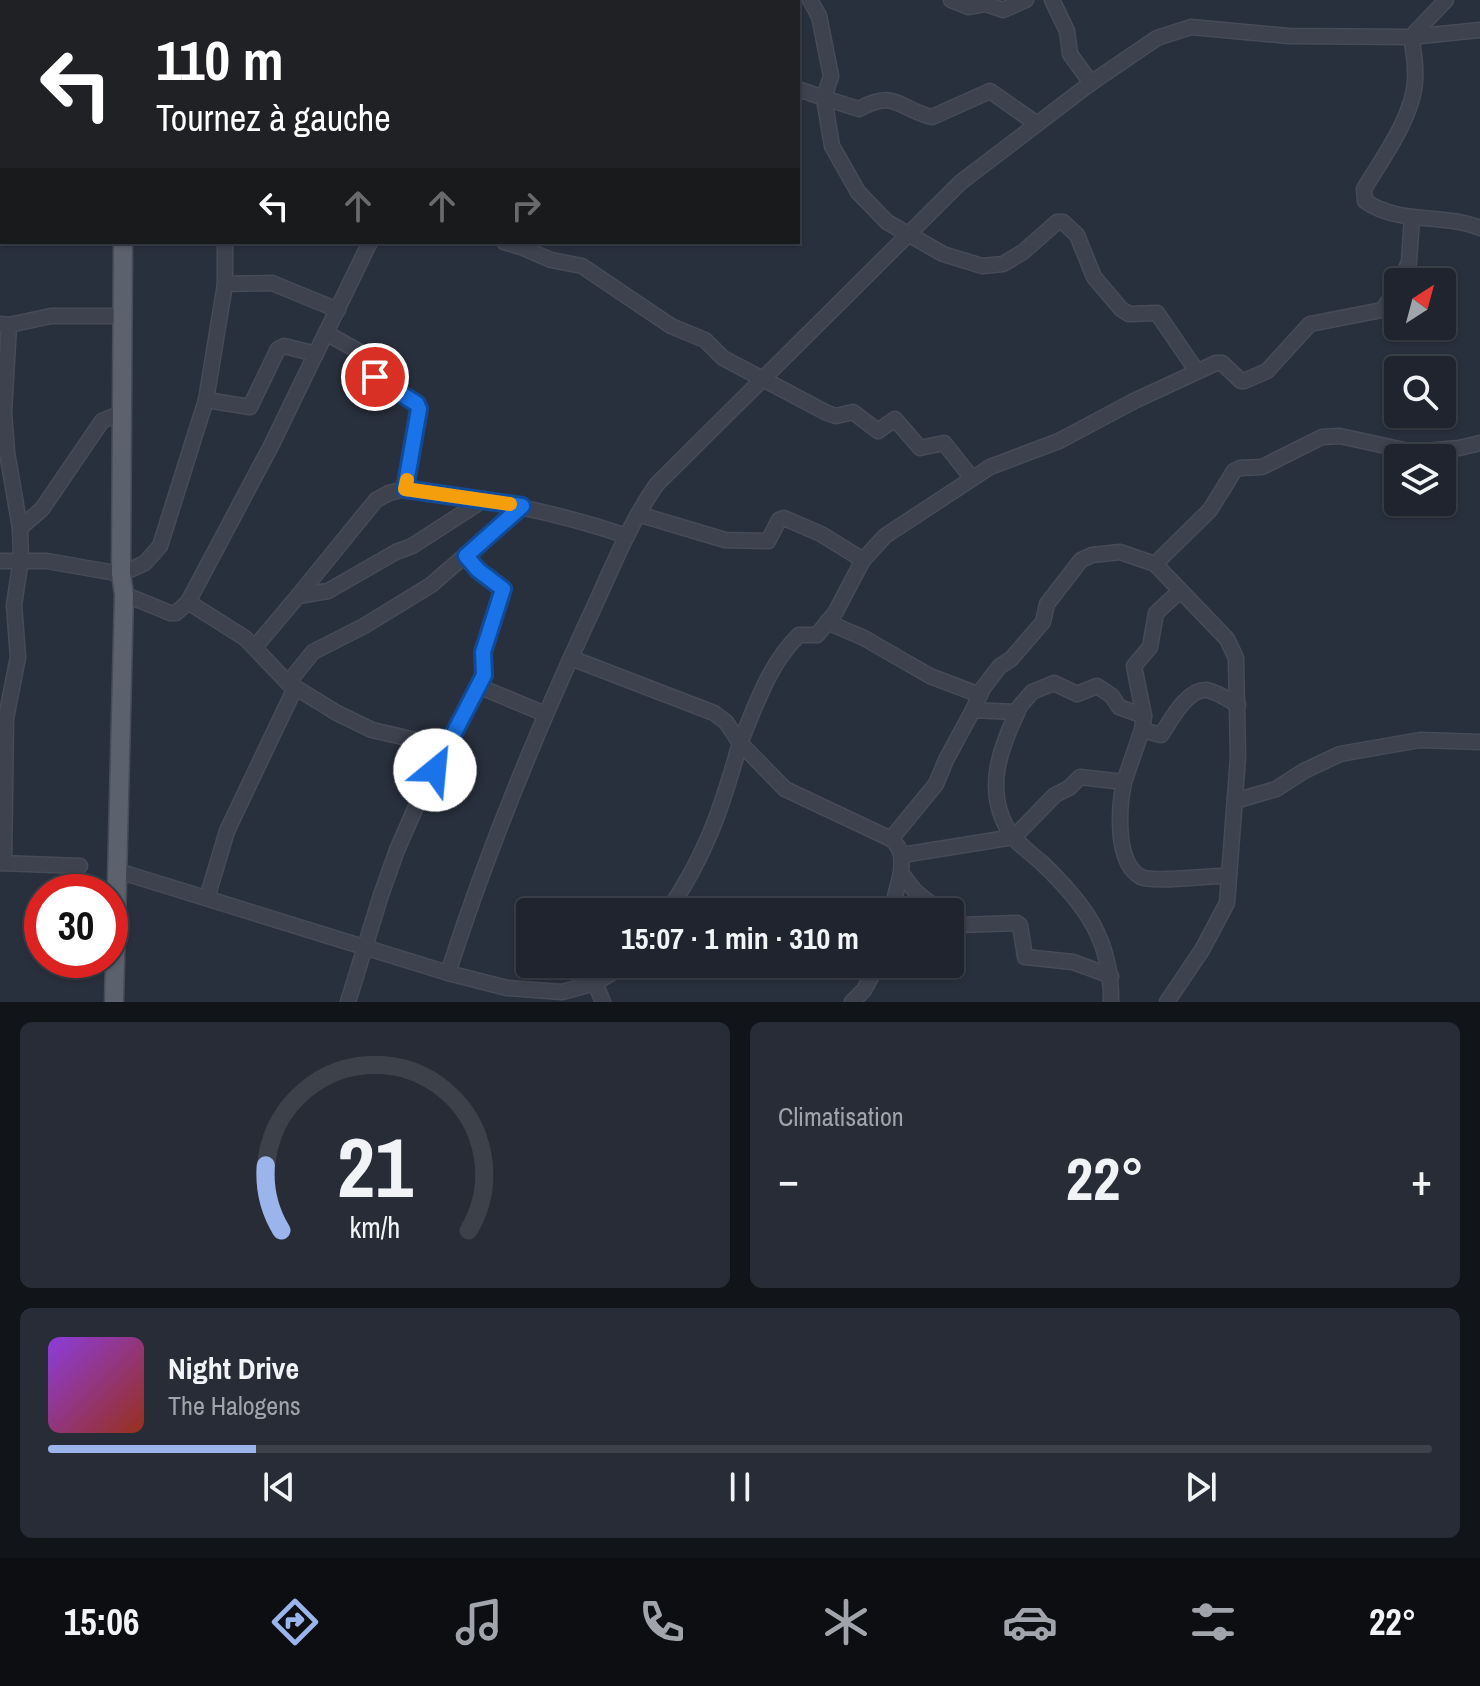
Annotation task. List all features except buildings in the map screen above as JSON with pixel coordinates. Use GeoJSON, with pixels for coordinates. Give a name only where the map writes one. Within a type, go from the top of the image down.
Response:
{"type":"FeatureCollection","features":[{"type":"Feature","properties":{"kind":"main road"},"geometry":{"type":"LineString","coordinates":[[114,1002],[124,594],[121,574],[123,244]]}},
{"type":"Feature","properties":{"kind":"street"},"geometry":{"type":"LineString","coordinates":[[810,0],[819,16],[831,76],[824,98],[832,146],[858,192],[875,212],[955,259],[994,266],[1023,252],[1057,222],[1063,222],[1077,235],[1094,277],[1121,309],[1129,314],[1157,313],[1196,370]]}},
{"type":"Feature","properties":{"kind":"street"},"geometry":{"type":"LineString","coordinates":[[951,0],[969,7],[986,4],[1003,10],[1026,0]]}},
{"type":"Feature","properties":{"kind":"street"},"geometry":{"type":"LineString","coordinates":[[1052,0],[1067,31],[1070,54],[1091,83]]}},
{"type":"Feature","properties":{"kind":"street"},"geometry":{"type":"LineString","coordinates":[[1411,37],[1446,0]]}},
{"type":"Feature","properties":{"kind":"street"},"geometry":{"type":"LineString","coordinates":[[448,973],[475,889],[545,714],[627,536],[657,484],[961,182],[1091,83],[1157,38],[1191,27],[1289,36],[1411,37],[1480,30]]}},
{"type":"Feature","properties":{"kind":"street"},"geometry":{"type":"LineString","coordinates":[[1411,37],[1415,85],[1396,135],[1364,189],[1365,201],[1371,206],[1412,217],[1463,222],[1480,228]]}},
{"type":"Feature","properties":{"kind":"street"},"geometry":{"type":"LineString","coordinates":[[800,90],[859,109],[875,100],[891,99],[932,117],[990,91],[1037,124]]}},
{"type":"Feature","properties":{"kind":"street"},"geometry":{"type":"LineString","coordinates":[[677,898],[709,841],[740,743],[781,655],[799,635],[817,635],[863,560],[885,536],[971,477],[1000,462],[1070,436],[1196,370],[1222,363],[1244,381],[1267,371],[1310,324],[1382,310],[1390,299],[1393,284],[1404,273],[1409,262],[1412,217]]}},
{"type":"Feature","properties":{"kind":"street"},"geometry":{"type":"LineString","coordinates":[[0,561],[21,559],[121,574],[145,563],[160,546],[206,400],[225,284],[225,244]]}},
{"type":"Feature","properties":{"kind":"street"},"geometry":{"type":"LineString","coordinates":[[124,594],[170,613],[176,613],[188,602],[231,524],[369,244]]}},
{"type":"Feature","properties":{"kind":"street"},"geometry":{"type":"LineString","coordinates":[[509,244],[551,260],[582,266],[671,326],[702,338],[723,358],[832,415],[853,412],[878,431],[897,420],[918,447],[944,443],[971,477]]}},
{"type":"Feature","properties":{"kind":"street"},"geometry":{"type":"LineString","coordinates":[[225,284],[272,283],[338,310]]}},
{"type":"Feature","properties":{"kind":"street"},"geometry":{"type":"LineString","coordinates":[[80,866],[2,863],[6,718],[18,657],[14,605],[21,559],[20,528],[7,452],[4,412],[5,324],[51,316],[121,316]]}},
{"type":"Feature","properties":{"kind":"street"},"geometry":{"type":"LineString","coordinates":[[326,333],[360,352],[377,379],[419,406],[405,489]]}},
{"type":"Feature","properties":{"kind":"street"},"geometry":{"type":"LineString","coordinates":[[206,400],[250,407],[278,349],[284,346],[316,354]]}},
{"type":"Feature","properties":{"kind":"street"},"geometry":{"type":"LineString","coordinates":[[20,528],[42,509],[102,421],[121,413]]}},
{"type":"Feature","properties":{"kind":"street"},"geometry":{"type":"LineString","coordinates":[[1155,564],[1210,510],[1236,469],[1262,467],[1317,438],[1340,436],[1413,452],[1480,443]]}},
{"type":"Feature","properties":{"kind":"street"},"geometry":{"type":"LineString","coordinates":[[255,647],[376,500],[389,493],[405,489],[485,499],[580,520],[627,536]]}},
{"type":"Feature","properties":{"kind":"street"},"geometry":{"type":"LineString","coordinates":[[298,596],[328,591],[412,546],[485,499]]}},
{"type":"Feature","properties":{"kind":"street"},"geometry":{"type":"LineString","coordinates":[[207,898],[227,831],[291,685],[313,652],[364,626],[417,593],[466,556],[522,506]]}},
{"type":"Feature","properties":{"kind":"street"},"geometry":{"type":"LineString","coordinates":[[638,514],[729,541],[770,540],[779,520],[784,518],[821,534],[863,560]]}},
{"type":"Feature","properties":{"kind":"street"},"geometry":{"type":"LineString","coordinates":[[891,839],[936,784],[980,695],[1000,666],[1011,659],[1043,622],[1047,604],[1081,560],[1092,555],[1120,552],[1155,564],[1233,648],[1238,705],[1227,903],[1224,914],[1167,1002]]}},
{"type":"Feature","properties":{"kind":"street"},"geometry":{"type":"LineString","coordinates":[[348,1002],[397,850],[422,793],[484,675],[483,652],[503,589],[478,570],[466,556]]}},
{"type":"Feature","properties":{"kind":"street"},"geometry":{"type":"LineString","coordinates":[[1180,591],[1156,613],[1150,647],[1133,670],[1143,723],[1124,782],[1118,825],[1126,853],[1143,878],[1229,876]]}},
{"type":"Feature","properties":{"kind":"street"},"geometry":{"type":"LineString","coordinates":[[188,602],[255,647],[291,685],[372,730],[447,747]]}},
{"type":"Feature","properties":{"kind":"street"},"geometry":{"type":"LineString","coordinates":[[827,622],[864,638],[930,676],[980,695]]}},
{"type":"Feature","properties":{"kind":"street"},"geometry":{"type":"LineString","coordinates":[[571,658],[714,713],[726,722],[740,743],[785,789],[891,839],[902,855],[895,898]]}},
{"type":"Feature","properties":{"kind":"street"},"geometry":{"type":"LineString","coordinates":[[1111,1002],[1111,976],[1104,945],[1086,911],[1068,888],[1008,830],[997,805],[995,773],[1002,743],[1029,694],[1054,683],[1077,694],[1097,686],[1112,696],[1119,707],[1161,735],[1176,710],[1204,690],[1238,705]]}},
{"type":"Feature","properties":{"kind":"street"},"geometry":{"type":"LineString","coordinates":[[478,686],[545,714]]}},
{"type":"Feature","properties":{"kind":"street"},"geometry":{"type":"LineString","coordinates":[[973,710],[1018,711]]}},
{"type":"Feature","properties":{"kind":"street"},"geometry":{"type":"LineString","coordinates":[[1235,801],[1282,787],[1304,771],[1340,754],[1420,740],[1480,742]]}},
{"type":"Feature","properties":{"kind":"street"},"geometry":{"type":"LineString","coordinates":[[902,855],[1014,837],[1055,795],[1069,788],[1080,777],[1124,782]]}},
{"type":"Feature","properties":{"kind":"street"},"geometry":{"type":"LineString","coordinates":[[118,871],[448,973],[531,992],[562,992],[603,978]]}},
{"type":"Feature","properties":{"kind":"street"},"geometry":{"type":"LineString","coordinates":[[901,873],[923,898]]}},
{"type":"Feature","properties":{"kind":"street"},"geometry":{"type":"LineString","coordinates":[[964,925],[1017,923],[1020,925],[1025,957],[1073,962],[1111,976]]}},
{"type":"Feature","properties":{"kind":"street"},"geometry":{"type":"LineString","coordinates":[[852,1002],[870,978]]}},
{"type":"Feature","properties":{"kind":"street"},"geometry":{"type":"LineString","coordinates":[[595,983],[603,1002]]}},
{"type":"Feature","properties":{"kind":"slow traffic"},"geometry":{"type":"LineString","coordinates":[[407,480],[405,489],[510,504]]}},
{"type":"Feature","properties":{"kind":"route"},"geometry":{"type":"LineString","coordinates":[[375,377],[419,406],[405,489],[522,506],[466,556],[478,570],[503,589],[483,652],[484,675],[435,770]]}}]}
